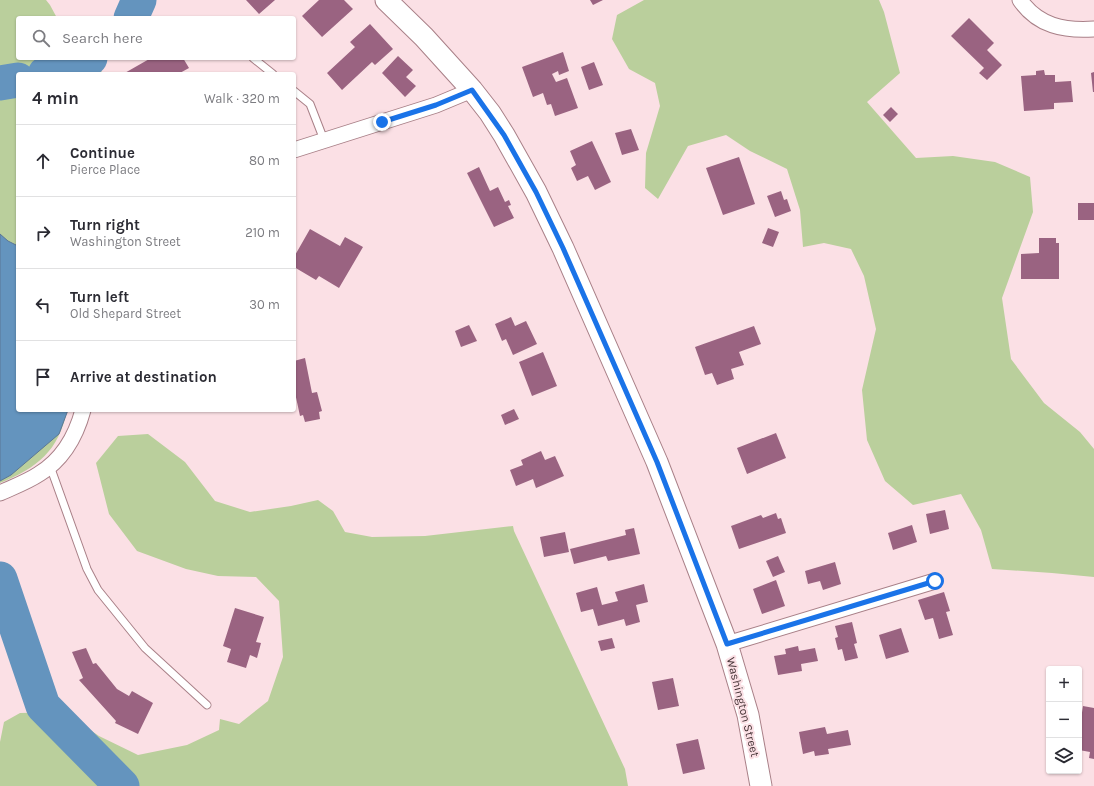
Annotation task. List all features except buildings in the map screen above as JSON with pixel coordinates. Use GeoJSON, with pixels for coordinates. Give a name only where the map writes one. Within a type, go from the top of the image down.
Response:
{"type":"FeatureCollection","features":[{"type":"Feature","properties":{"kind":"main road","name":"Washington Street"},"geometry":{"type":"LineString","coordinates":[[386,0],[424,36],[472,90],[504,135],[536,192],[563,248],[657,462],[727,644],[748,715],[761,786]]}},
{"type":"Feature","properties":{"kind":"street"},"geometry":{"type":"LineString","coordinates":[[1020,0],[1040,20],[1058,27],[1094,29]]}},
{"type":"Feature","properties":{"kind":"street"},"geometry":{"type":"LineString","coordinates":[[296,149],[436,105],[472,90]]}},
{"type":"Feature","properties":{"kind":"street"},"geometry":{"type":"LineString","coordinates":[[0,492],[39,475],[50,466],[64,452],[74,437],[82,412]]}},
{"type":"Feature","properties":{"kind":"street"},"geometry":{"type":"LineString","coordinates":[[727,644],[935,581]]}},
{"type":"Feature","properties":{"kind":"lane"},"geometry":{"type":"LineString","coordinates":[[256,60],[270,72]]}},
{"type":"Feature","properties":{"kind":"lane"},"geometry":{"type":"LineString","coordinates":[[296,93],[310,104],[324,140]]}},
{"type":"Feature","properties":{"kind":"lane"},"geometry":{"type":"LineString","coordinates":[[50,466],[87,569],[98,590],[145,648],[207,706]]}},
{"type":"Feature","properties":{"kind":"green space"},"geometry":{"type":"Polygon","coordinates":[[[0,0],[46,0],[56,16],[16,16],[16,60],[99,60],[102,72],[16,72],[16,412],[66,412],[58,437],[44,456],[25,471],[0,483],[0,0]]]}},
{"type":"Feature","properties":{"kind":"green space"},"geometry":{"type":"Polygon","coordinates":[[[644,0],[879,0],[884,12],[900,73],[867,102],[916,158],[953,156],[995,162],[1030,177],[1033,212],[1002,298],[1011,359],[1044,403],[1080,432],[1094,449],[1094,577],[992,569],[981,530],[961,494],[913,505],[885,481],[867,440],[862,390],[876,329],[864,276],[851,249],[824,243],[803,247],[800,210],[787,169],[750,151],[726,135],[688,146],[658,199],[645,188],[646,153],[660,106],[655,83],[629,69],[612,39],[617,15],[644,0]]]}},
{"type":"Feature","properties":{"kind":"green space"},"geometry":{"type":"Polygon","coordinates":[[[148,434],[185,462],[215,501],[250,512],[291,506],[318,500],[333,511],[345,532],[372,537],[425,536],[513,526],[625,769],[628,786],[0,786],[0,742],[4,722],[20,713],[64,712],[99,736],[138,755],[187,745],[219,730],[220,719],[239,724],[268,701],[283,657],[279,601],[256,577],[218,576],[186,569],[137,551],[109,514],[96,463],[118,436],[148,434]]]}},
{"type":"Feature","properties":{"kind":"water"},"geometry":{"type":"Polygon","coordinates":[[[0,234],[8,241],[16,245],[16,412],[67,412],[59,434],[11,475],[0,481],[0,234]]]}},
{"type":"Feature","properties":{"kind":"waterway"},"geometry":{"type":"LineString","coordinates":[[132,16],[139,0]]}},
{"type":"Feature","properties":{"kind":"waterway"},"geometry":{"type":"LineString","coordinates":[[55,72],[79,67],[88,60]]}},
{"type":"Feature","properties":{"kind":"waterway"},"geometry":{"type":"LineString","coordinates":[[0,83],[16,80]]}},
{"type":"Feature","properties":{"kind":"waterway"},"geometry":{"type":"LineString","coordinates":[[0,579],[43,706],[122,786]]}},
{"type":"Feature","properties":{"kind":"route"},"geometry":{"type":"LineString","coordinates":[[382,122],[436,105],[472,90],[490,113],[536,192],[563,248],[657,462],[727,644],[935,581]]}}]}
